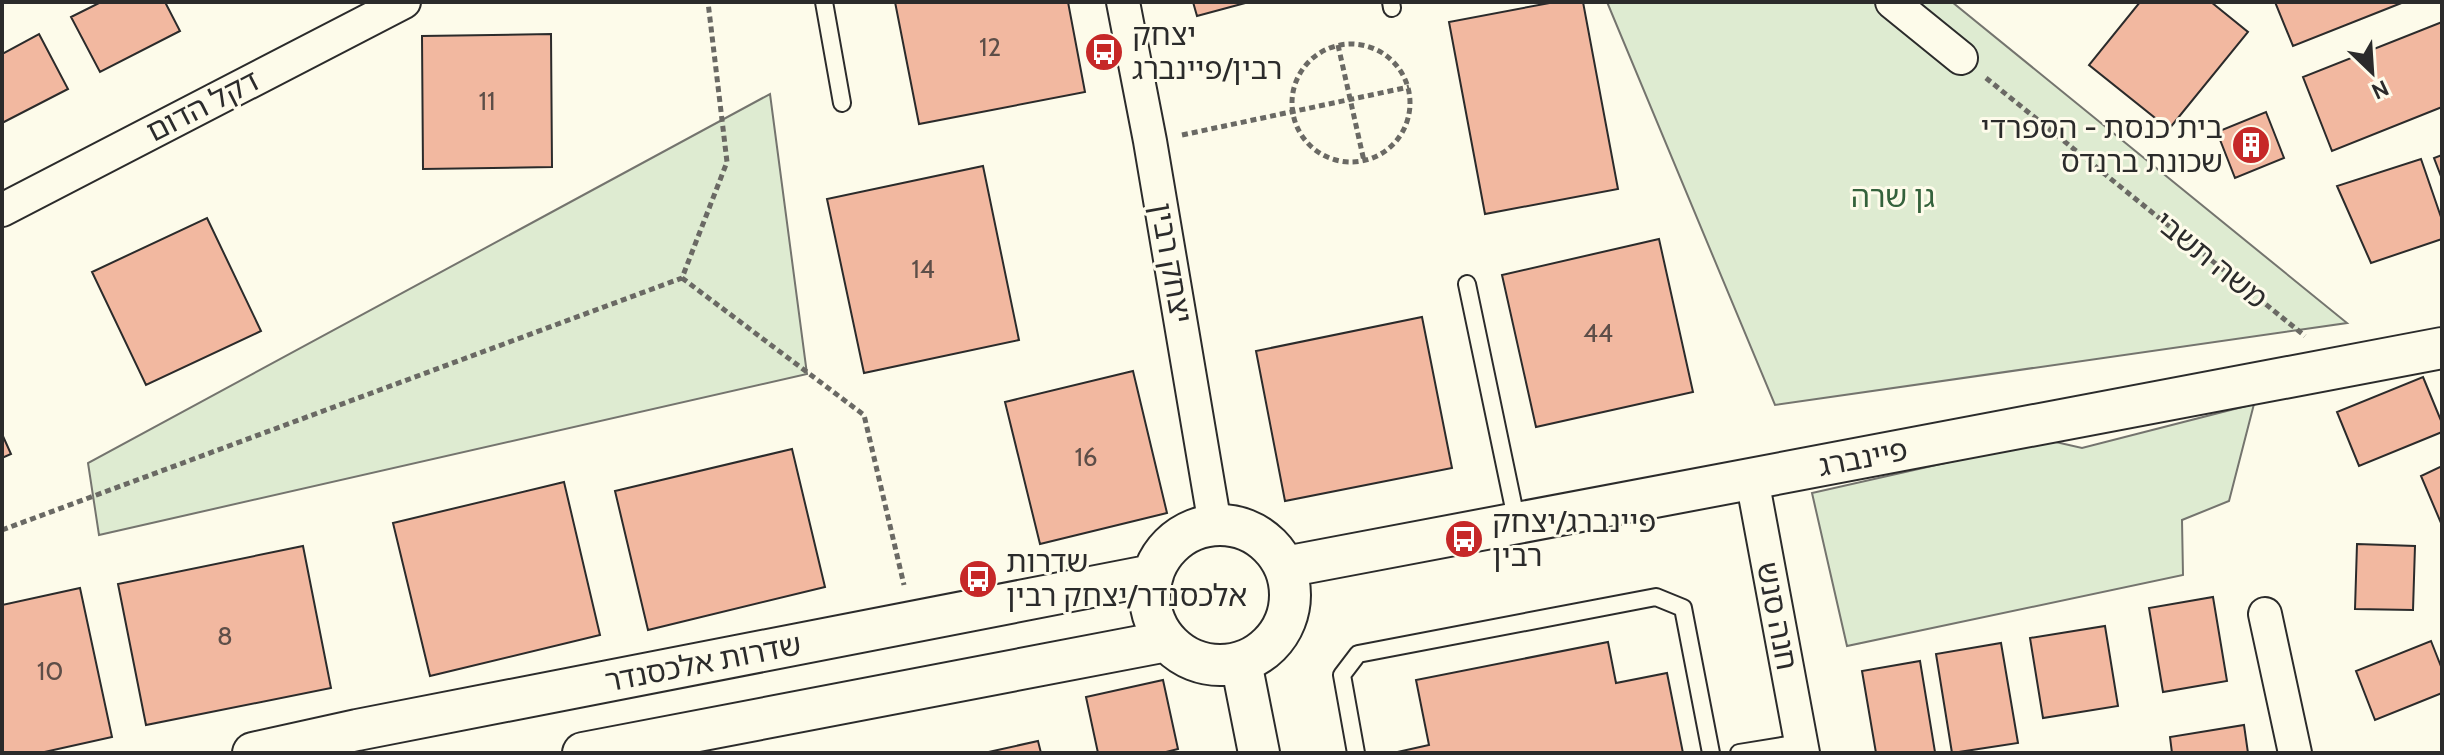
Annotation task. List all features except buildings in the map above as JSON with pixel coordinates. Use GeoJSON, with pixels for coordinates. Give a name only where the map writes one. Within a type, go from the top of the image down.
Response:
{"type":"FeatureCollection","features":[{"type":"Feature","properties":{"kind":"street","name":"דקל הדום"},"geometry":{"type":"LineString","coordinates":[[2,210],[404,2]]}},
{"type":"Feature","properties":{"kind":"street","name":"יצחק רבין"},"geometry":{"type":"LineString","coordinates":[[1123,2],[1150,141],[1215,525]]}},
{"type":"Feature","properties":{"kind":"street"},"geometry":{"type":"LineString","coordinates":[[1892,2],[1961,58]]}},
{"type":"Feature","properties":{"kind":"street","name":"פיינברג"},"geometry":{"type":"LineString","coordinates":[[1285,567],[2442,348]]}},
{"type":"Feature","properties":{"kind":"street","name":"חנה סנש"},"geometry":{"type":"LineString","coordinates":[[1752,479],[1802,748]]}},
{"type":"Feature","properties":{"kind":"street"},"geometry":{"type":"LineString","coordinates":[[1215,525],[1236,527],[1256,535],[1273,549],[1285,567],[1290,590],[1288,613],[1278,635],[1262,652],[1241,662],[1221,666],[1200,663],[1182,654],[1167,641],[1155,621],[1149,598],[1153,575],[1162,556],[1176,540],[1194,530],[1215,525]]}},
{"type":"Feature","properties":{"kind":"street","name":"שדרות אלכסנדר"},"geometry":{"type":"LineString","coordinates":[[253,753],[359,741],[912,622],[1153,575]]}},
{"type":"Feature","properties":{"kind":"street"},"geometry":{"type":"LineString","coordinates":[[2265,614],[2295,753]]}},
{"type":"Feature","properties":{"kind":"street"},"geometry":{"type":"LineString","coordinates":[[583,753],[1167,641]]}},
{"type":"Feature","properties":{"kind":"street"},"geometry":{"type":"LineString","coordinates":[[1241,662],[1259,753]]}},
{"type":"Feature","properties":{"kind":"lane"},"geometry":{"type":"LineString","coordinates":[[824,2],[842,103]]}},
{"type":"Feature","properties":{"kind":"lane"},"geometry":{"type":"LineString","coordinates":[[1467,284],[1517,523]]}},
{"type":"Feature","properties":{"kind":"lane"},"geometry":{"type":"LineString","coordinates":[[1356,753],[1342,675],[1358,654],[1656,597],[1683,608],[1711,753]]}},
{"type":"Feature","properties":{"kind":"lane"},"geometry":{"type":"LineString","coordinates":[[1739,753],[1802,748]]}},
{"type":"Feature","properties":{"kind":"path"},"geometry":{"type":"LineString","coordinates":[[2,530],[682,278],[727,162],[708,2]]}},
{"type":"Feature","properties":{"kind":"path"},"geometry":{"type":"LineString","coordinates":[[1338,45],[1364,161]]}},
{"type":"Feature","properties":{"kind":"path"},"geometry":{"type":"LineString","coordinates":[[1338,45],[1368,45],[1386,54],[1400,69],[1409,87],[1411,106],[1407,125],[1397,141],[1382,154],[1364,161],[1344,163],[1320,154],[1309,146],[1298,131],[1291,113],[1292,92],[1299,74],[1311,58],[1338,45]]}},
{"type":"Feature","properties":{"kind":"path","name":"משה תשבי"},"geometry":{"type":"LineString","coordinates":[[1961,58],[2343,367]]}},
{"type":"Feature","properties":{"kind":"path"},"geometry":{"type":"LineString","coordinates":[[1150,141],[1409,87]]}},
{"type":"Feature","properties":{"kind":"path"},"geometry":{"type":"LineString","coordinates":[[682,278],[864,415],[912,622]]}},
{"type":"Feature","properties":{"kind":"green space","name":"גן שרה"},"geometry":{"type":"Polygon","coordinates":[[[1607,2],[1952,2],[2347,323],[1775,405],[1607,2]]]}},
{"type":"Feature","properties":{"kind":"green space"},"geometry":{"type":"Polygon","coordinates":[[[770,94],[807,374],[99,535],[88,463],[770,94]]]}},
{"type":"Feature","properties":{"kind":"green space"},"geometry":{"type":"Polygon","coordinates":[[[2254,404],[2229,501],[2182,520],[2183,575],[1847,646],[1812,493],[2047,440],[2082,448],[2254,404]]]}},
{"type":"Feature","properties":{"kind":"place","name":"יצחק רבין/פיינברג"},"geometry":{"type":"Point","coordinates":[1104,52]}},
{"type":"Feature","properties":{"kind":"place","name":"בית כנסת - הספרדי שכונת ברנדס"},"geometry":{"type":"Point","coordinates":[2251,145]}},
{"type":"Feature","properties":{"kind":"place","name":"פיינברג/יצחק רבין"},"geometry":{"type":"Point","coordinates":[1464,539]}},
{"type":"Feature","properties":{"kind":"place","name":"שדרות אלכסנדר/יצחק רבין"},"geometry":{"type":"Point","coordinates":[978,579]}}]}
